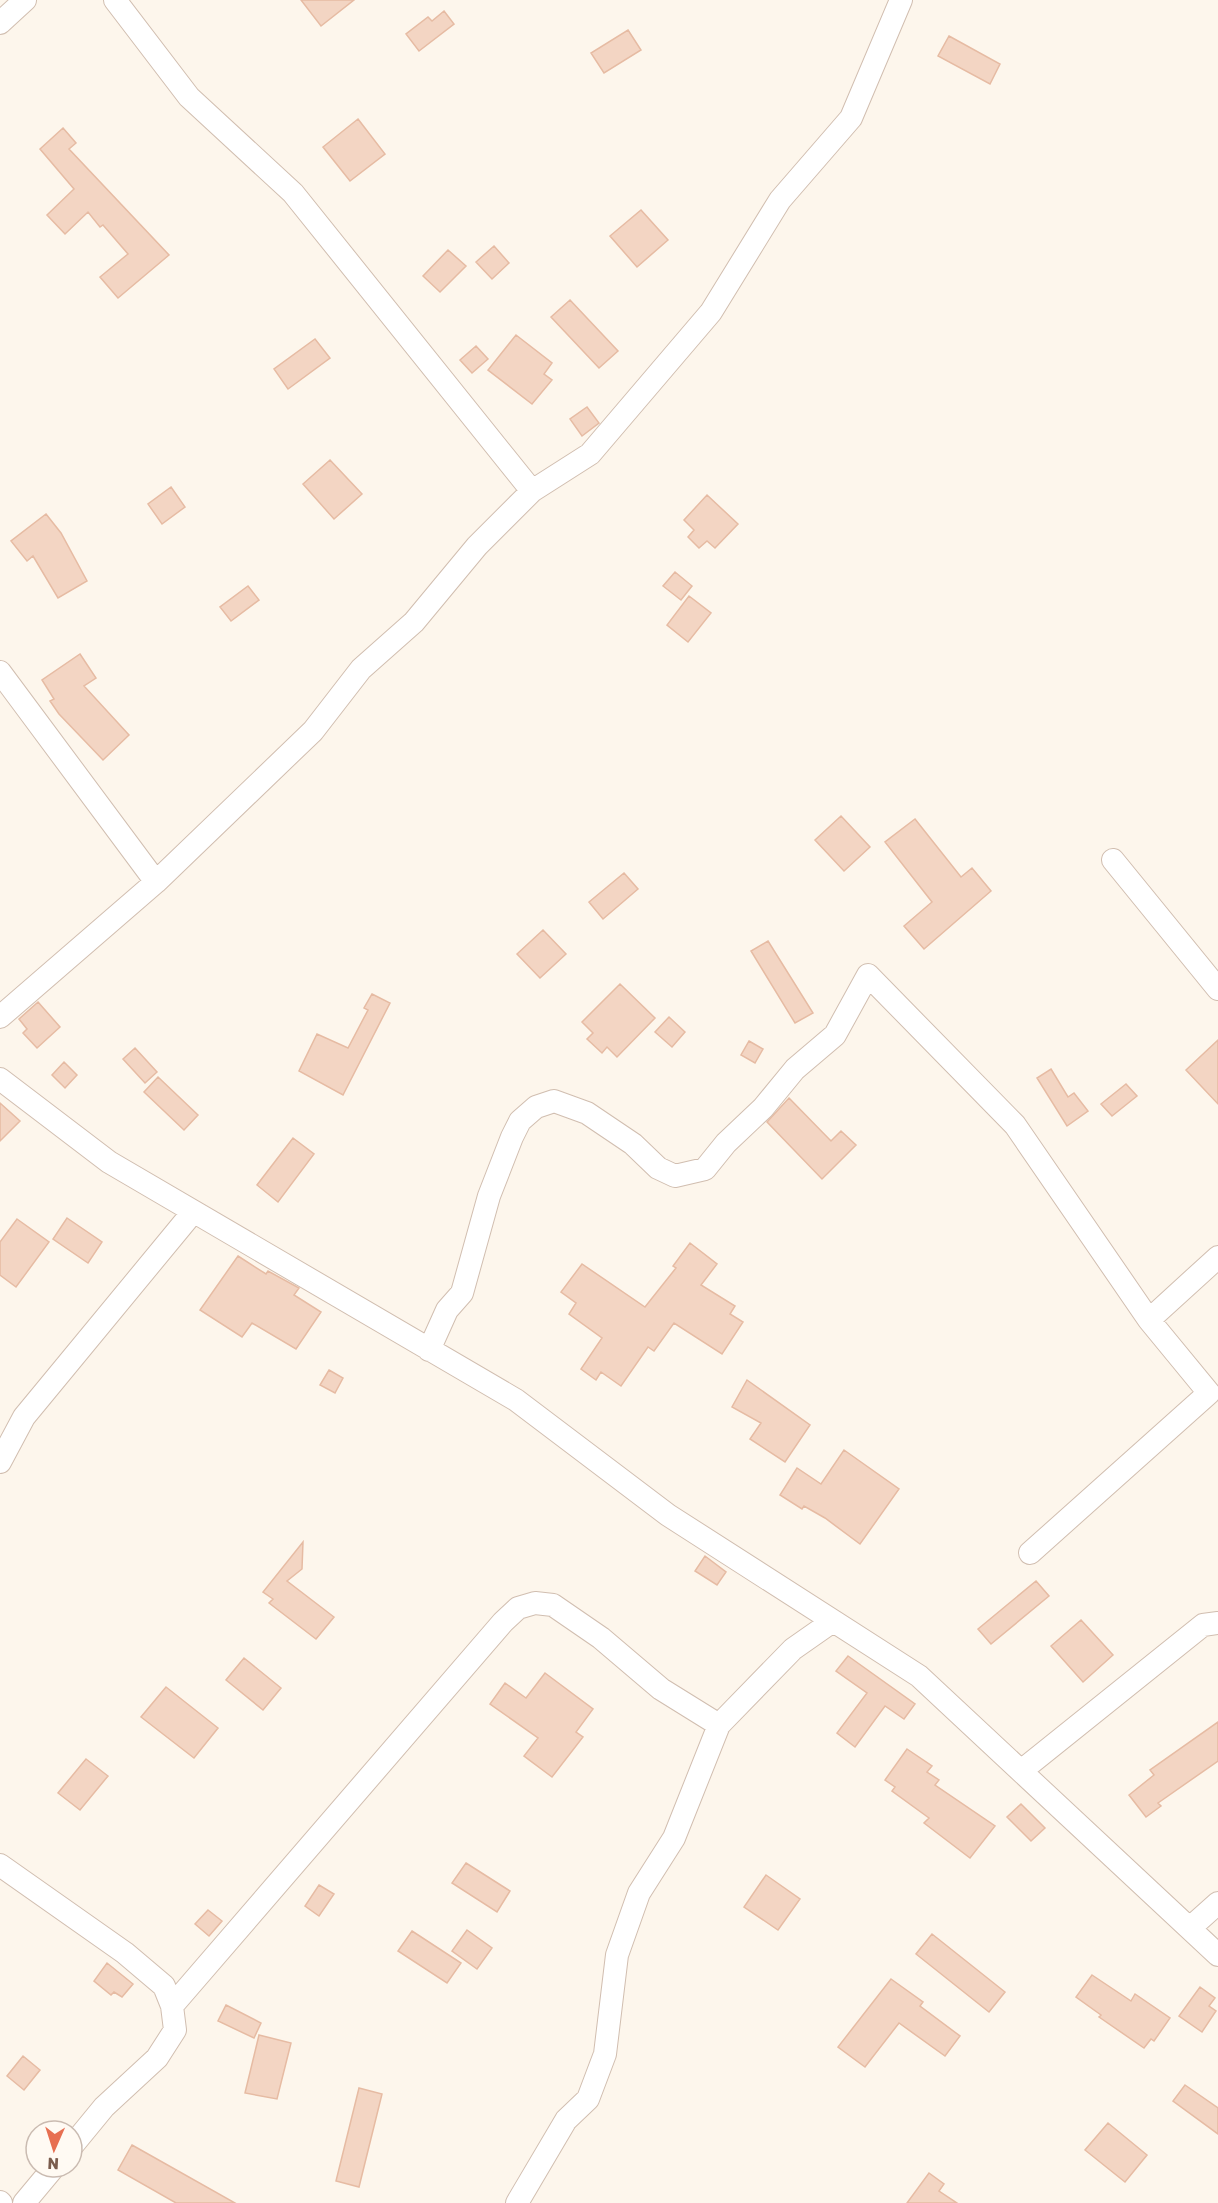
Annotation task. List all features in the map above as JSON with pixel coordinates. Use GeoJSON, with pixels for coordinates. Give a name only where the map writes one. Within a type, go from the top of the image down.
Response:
{"type":"FeatureCollection","features":[{"type":"Feature","properties":{"kind":"street"},"geometry":{"type":"LineString","coordinates":[[0,23],[25,0]]}},
{"type":"Feature","properties":{"kind":"street"},"geometry":{"type":"LineString","coordinates":[[115,0],[189,97],[293,193],[532,491]]}},
{"type":"Feature","properties":{"kind":"street"},"geometry":{"type":"LineString","coordinates":[[0,1017],[156,882],[313,731],[361,669],[414,622],[477,546],[532,491],[590,454],[711,312],[780,200],[851,118],[901,0]]}},
{"type":"Feature","properties":{"kind":"street"},"geometry":{"type":"LineString","coordinates":[[0,672],[156,882]]}},
{"type":"Feature","properties":{"kind":"street"},"geometry":{"type":"LineString","coordinates":[[1113,860],[1218,989]]}},
{"type":"Feature","properties":{"kind":"street"},"geometry":{"type":"LineString","coordinates":[[429,1350],[447,1310],[462,1293],[489,1196],[512,1137],[520,1121],[536,1107],[554,1101],[587,1113],[633,1144],[658,1167],[675,1176],[705,1169],[726,1143],[763,1108],[795,1069],[835,1035],[868,975],[1015,1125],[1149,1320],[1213,1396],[1030,1553]]}},
{"type":"Feature","properties":{"kind":"street"},"geometry":{"type":"LineString","coordinates":[[0,1079],[109,1162],[516,1400],[669,1515],[919,1676],[1218,1955]]}},
{"type":"Feature","properties":{"kind":"street"},"geometry":{"type":"LineString","coordinates":[[0,1462],[24,1417],[193,1212]]}},
{"type":"Feature","properties":{"kind":"street"},"geometry":{"type":"LineString","coordinates":[[1149,1320],[1218,1257]]}},
{"type":"Feature","properties":{"kind":"street"},"geometry":{"type":"LineString","coordinates":[[172,2006],[503,1622],[518,1608],[535,1603],[553,1605],[601,1638],[661,1689],[719,1725]]}},
{"type":"Feature","properties":{"kind":"street"},"geometry":{"type":"LineString","coordinates":[[517,2203],[566,2120],[588,2098],[604,2054],[617,1954],[639,1893],[674,1838],[719,1725],[794,1649],[833,1621]]}},
{"type":"Feature","properties":{"kind":"street"},"geometry":{"type":"LineString","coordinates":[[1021,1771],[1203,1626],[1218,1623]]}},
{"type":"Feature","properties":{"kind":"street"},"geometry":{"type":"LineString","coordinates":[[0,1866],[125,1953],[164,1986],[172,2006],[175,2030],[157,2058],[104,2107],[84,2131]]}},
{"type":"Feature","properties":{"kind":"street"},"geometry":{"type":"LineString","coordinates":[[1190,1928],[1218,1903]]}},
{"type":"Feature","properties":{"kind":"street"},"geometry":{"type":"LineString","coordinates":[[24,2203],[44,2179]]}},
{"type":"Feature","properties":{"kind":"building"},"geometry":{"type":"Polygon","coordinates":[[[301,0],[354,0],[321,26],[301,0]]]}},
{"type":"Feature","properties":{"kind":"building"},"geometry":{"type":"Polygon","coordinates":[[[444,11],[454,24],[419,51],[406,34],[428,17],[432,21],[444,11]]]}},
{"type":"Feature","properties":{"kind":"building"},"geometry":{"type":"Polygon","coordinates":[[[628,30],[641,50],[604,73],[591,53],[628,30]]]}},
{"type":"Feature","properties":{"kind":"building"},"geometry":{"type":"Polygon","coordinates":[[[949,36],[1000,64],[990,84],[938,56],[949,36]]]}},
{"type":"Feature","properties":{"kind":"building"},"geometry":{"type":"Polygon","coordinates":[[[358,119],[385,154],[350,181],[323,147],[358,119]]]}},
{"type":"Feature","properties":{"kind":"building"},"geometry":{"type":"Polygon","coordinates":[[[63,128],[76,143],[69,149],[169,255],[118,298],[100,277],[128,254],[103,225],[100,227],[88,212],[65,234],[47,215],[74,189],[40,149],[63,128]]]}},
{"type":"Feature","properties":{"kind":"building"},"geometry":{"type":"Polygon","coordinates":[[[641,210],[668,240],[637,267],[610,236],[641,210]]]}},
{"type":"Feature","properties":{"kind":"building"},"geometry":{"type":"Polygon","coordinates":[[[494,246],[509,263],[492,279],[476,262],[494,246]]]}},
{"type":"Feature","properties":{"kind":"building"},"geometry":{"type":"Polygon","coordinates":[[[448,250],[466,266],[440,292],[423,276],[448,250]]]}},
{"type":"Feature","properties":{"kind":"building"},"geometry":{"type":"Polygon","coordinates":[[[570,300],[618,351],[599,368],[551,317],[570,300]]]}},
{"type":"Feature","properties":{"kind":"building"},"geometry":{"type":"Polygon","coordinates":[[[516,335],[552,363],[544,374],[552,380],[532,404],[488,370],[516,335]]]}},
{"type":"Feature","properties":{"kind":"building"},"geometry":{"type":"Polygon","coordinates":[[[315,339],[330,358],[288,389],[274,369],[315,339]]]}},
{"type":"Feature","properties":{"kind":"building"},"geometry":{"type":"Polygon","coordinates":[[[476,346],[488,359],[472,373],[460,360],[476,346]]]}},
{"type":"Feature","properties":{"kind":"building"},"geometry":{"type":"Polygon","coordinates":[[[587,407],[599,423],[582,436],[570,419],[587,407]]]}},
{"type":"Feature","properties":{"kind":"building"},"geometry":{"type":"Polygon","coordinates":[[[330,460],[362,494],[334,519],[303,484],[330,460]]]}},
{"type":"Feature","properties":{"kind":"building"},"geometry":{"type":"Polygon","coordinates":[[[171,487],[185,507],[162,524],[148,504],[171,487]]]}},
{"type":"Feature","properties":{"kind":"building"},"geometry":{"type":"Polygon","coordinates":[[[707,495],[738,524],[715,548],[707,541],[699,548],[688,537],[694,530],[684,520],[707,495]]]}},
{"type":"Feature","properties":{"kind":"building"},"geometry":{"type":"Polygon","coordinates":[[[46,514],[61,533],[87,581],[58,598],[33,556],[27,561],[11,541],[46,514]]]}},
{"type":"Feature","properties":{"kind":"building"},"geometry":{"type":"Polygon","coordinates":[[[675,572],[692,586],[681,600],[663,586],[675,572]]]}},
{"type":"Feature","properties":{"kind":"building"},"geometry":{"type":"Polygon","coordinates":[[[248,586],[259,600],[231,621],[220,607],[248,586]]]}},
{"type":"Feature","properties":{"kind":"building"},"geometry":{"type":"Polygon","coordinates":[[[689,596],[711,613],[688,642],[667,625],[689,596]]]}},
{"type":"Feature","properties":{"kind":"building"},"geometry":{"type":"Polygon","coordinates":[[[80,654],[96,678],[84,686],[129,735],[103,760],[59,714],[50,701],[54,699],[42,680],[80,654]]]}},
{"type":"Feature","properties":{"kind":"building"},"geometry":{"type":"Polygon","coordinates":[[[841,816],[870,847],[844,871],[815,840],[841,816]]]}},
{"type":"Feature","properties":{"kind":"building"},"geometry":{"type":"Polygon","coordinates":[[[915,819],[961,877],[972,868],[991,891],[924,949],[904,926],[932,902],[885,842],[915,819]]]}},
{"type":"Feature","properties":{"kind":"building"},"geometry":{"type":"Polygon","coordinates":[[[624,873],[638,889],[603,919],[589,902],[624,873]]]}},
{"type":"Feature","properties":{"kind":"building"},"geometry":{"type":"Polygon","coordinates":[[[543,930],[566,954],[540,978],[517,954],[543,930]]]}},
{"type":"Feature","properties":{"kind":"building"},"geometry":{"type":"Polygon","coordinates":[[[768,941],[813,1013],[795,1023],[751,951],[768,941]]]}},
{"type":"Feature","properties":{"kind":"building"},"geometry":{"type":"Polygon","coordinates":[[[620,984],[655,1018],[617,1057],[607,1047],[602,1053],[587,1039],[593,1033],[582,1022],[620,984]]]}},
{"type":"Feature","properties":{"kind":"building"},"geometry":{"type":"Polygon","coordinates":[[[372,994],[390,1003],[343,1095],[299,1071],[317,1034],[348,1048],[368,1010],[364,1008],[372,994]]]}},
{"type":"Feature","properties":{"kind":"building"},"geometry":{"type":"Polygon","coordinates":[[[38,1002],[60,1027],[37,1048],[23,1033],[27,1029],[19,1019],[38,1002]]]}},
{"type":"Feature","properties":{"kind":"building"},"geometry":{"type":"Polygon","coordinates":[[[669,1017],[685,1032],[672,1047],[655,1032],[669,1017]]]}},
{"type":"Feature","properties":{"kind":"building"},"geometry":{"type":"Polygon","coordinates":[[[1218,1040],[1218,1104],[1186,1070],[1218,1040]]]}},
{"type":"Feature","properties":{"kind":"building"},"geometry":{"type":"Polygon","coordinates":[[[749,1041],[763,1049],[755,1063],[741,1055],[749,1041]]]}},
{"type":"Feature","properties":{"kind":"building"},"geometry":{"type":"Polygon","coordinates":[[[135,1048],[157,1072],[145,1083],[123,1059],[135,1048]]]}},
{"type":"Feature","properties":{"kind":"building"},"geometry":{"type":"Polygon","coordinates":[[[64,1062],[77,1075],[65,1088],[52,1075],[64,1062]]]}},
{"type":"Feature","properties":{"kind":"building"},"geometry":{"type":"Polygon","coordinates":[[[1051,1069],[1068,1097],[1074,1093],[1088,1111],[1067,1126],[1037,1078],[1051,1069]]]}},
{"type":"Feature","properties":{"kind":"building"},"geometry":{"type":"Polygon","coordinates":[[[158,1077],[198,1115],[184,1130],[144,1092],[158,1077]]]}},
{"type":"Feature","properties":{"kind":"building"},"geometry":{"type":"Polygon","coordinates":[[[1126,1084],[1137,1096],[1112,1116],[1101,1104],[1126,1084]]]}},
{"type":"Feature","properties":{"kind":"building"},"geometry":{"type":"Polygon","coordinates":[[[789,1098],[831,1141],[841,1131],[856,1145],[822,1179],[767,1122],[789,1098]]]}},
{"type":"Feature","properties":{"kind":"building"},"geometry":{"type":"Polygon","coordinates":[[[0,1103],[20,1121],[0,1141],[0,1103]]]}},
{"type":"Feature","properties":{"kind":"building"},"geometry":{"type":"Polygon","coordinates":[[[293,1138],[314,1154],[278,1202],[257,1185],[293,1138]]]}},
{"type":"Feature","properties":{"kind":"building"},"geometry":{"type":"Polygon","coordinates":[[[67,1218],[102,1242],[88,1263],[53,1239],[67,1218]]]}},
{"type":"Feature","properties":{"kind":"building"},"geometry":{"type":"Polygon","coordinates":[[[17,1219],[49,1242],[16,1287],[0,1275],[0,1242],[17,1219]]]}},
{"type":"Feature","properties":{"kind":"building"},"geometry":{"type":"Polygon","coordinates":[[[690,1243],[717,1264],[701,1285],[735,1306],[730,1314],[743,1322],[722,1354],[674,1323],[654,1351],[648,1347],[621,1386],[601,1372],[596,1380],[581,1369],[602,1338],[569,1314],[576,1303],[561,1292],[582,1264],[645,1307],[676,1268],[673,1266],[690,1243]]]}},
{"type":"Feature","properties":{"kind":"building"},"geometry":{"type":"Polygon","coordinates":[[[238,1256],[266,1274],[268,1271],[299,1288],[294,1295],[321,1312],[296,1349],[252,1323],[242,1337],[200,1310],[238,1256]]]}},
{"type":"Feature","properties":{"kind":"building"},"geometry":{"type":"Polygon","coordinates":[[[329,1370],[343,1378],[335,1393],[320,1385],[329,1370]]]}},
{"type":"Feature","properties":{"kind":"building"},"geometry":{"type":"Polygon","coordinates":[[[747,1380],[810,1425],[785,1462],[750,1439],[761,1423],[732,1407],[747,1380]]]}},
{"type":"Feature","properties":{"kind":"building"},"geometry":{"type":"Polygon","coordinates":[[[844,1450],[899,1489],[860,1544],[825,1518],[804,1506],[802,1509],[780,1495],[797,1468],[821,1484],[844,1450]]]}},
{"type":"Feature","properties":{"kind":"building"},"geometry":{"type":"Polygon","coordinates":[[[303,1542],[302,1569],[287,1581],[334,1617],[316,1639],[269,1603],[273,1599],[263,1592],[303,1542]]]}},
{"type":"Feature","properties":{"kind":"building"},"geometry":{"type":"Polygon","coordinates":[[[705,1556],[726,1572],[717,1585],[695,1571],[705,1556]]]}},
{"type":"Feature","properties":{"kind":"building"},"geometry":{"type":"Polygon","coordinates":[[[1036,1581],[1049,1596],[991,1644],[978,1629],[1036,1581]]]}},
{"type":"Feature","properties":{"kind":"building"},"geometry":{"type":"Polygon","coordinates":[[[1081,1620],[1113,1655],[1083,1682],[1051,1646],[1081,1620]]]}},
{"type":"Feature","properties":{"kind":"building"},"geometry":{"type":"Polygon","coordinates":[[[848,1656],[915,1704],[904,1719],[885,1706],[855,1747],[837,1733],[867,1693],[836,1671],[848,1656]]]}},
{"type":"Feature","properties":{"kind":"building"},"geometry":{"type":"Polygon","coordinates":[[[244,1658],[281,1688],[263,1710],[226,1680],[244,1658]]]}},
{"type":"Feature","properties":{"kind":"building"},"geometry":{"type":"Polygon","coordinates":[[[545,1673],[593,1709],[576,1732],[583,1737],[552,1777],[524,1756],[538,1738],[490,1704],[505,1683],[526,1698],[545,1673]]]}},
{"type":"Feature","properties":{"kind":"building"},"geometry":{"type":"Polygon","coordinates":[[[166,1687],[218,1728],[194,1758],[141,1717],[166,1687]]]}},
{"type":"Feature","properties":{"kind":"building"},"geometry":{"type":"Polygon","coordinates":[[[1218,1722],[1218,1761],[1158,1803],[1161,1806],[1146,1817],[1129,1795],[1154,1775],[1150,1770],[1218,1722]]]}},
{"type":"Feature","properties":{"kind":"building"},"geometry":{"type":"Polygon","coordinates":[[[907,1749],[932,1766],[927,1772],[939,1780],[935,1785],[995,1826],[970,1858],[924,1823],[929,1818],[892,1791],[895,1787],[885,1780],[907,1749]]]}},
{"type":"Feature","properties":{"kind":"building"},"geometry":{"type":"Polygon","coordinates":[[[86,1759],[108,1776],[80,1810],[58,1793],[86,1759]]]}},
{"type":"Feature","properties":{"kind":"building"},"geometry":{"type":"Polygon","coordinates":[[[1021,1804],[1045,1828],[1031,1841],[1007,1817],[1021,1804]]]}},
{"type":"Feature","properties":{"kind":"building"},"geometry":{"type":"Polygon","coordinates":[[[466,1863],[510,1891],[497,1912],[452,1883],[466,1863]]]}},
{"type":"Feature","properties":{"kind":"building"},"geometry":{"type":"Polygon","coordinates":[[[766,1875],[800,1899],[778,1930],[744,1907],[766,1875]]]}},
{"type":"Feature","properties":{"kind":"building"},"geometry":{"type":"Polygon","coordinates":[[[319,1885],[334,1894],[319,1916],[305,1906],[319,1885]]]}},
{"type":"Feature","properties":{"kind":"building"},"geometry":{"type":"Polygon","coordinates":[[[208,1910],[222,1921],[209,1936],[195,1924],[208,1910]]]}},
{"type":"Feature","properties":{"kind":"building"},"geometry":{"type":"Polygon","coordinates":[[[467,1930],[492,1948],[477,1969],[452,1951],[467,1930]]]}},
{"type":"Feature","properties":{"kind":"building"},"geometry":{"type":"Polygon","coordinates":[[[412,1931],[461,1963],[447,1983],[398,1951],[412,1931]]]}},
{"type":"Feature","properties":{"kind":"building"},"geometry":{"type":"Polygon","coordinates":[[[932,1934],[1005,1992],[989,2012],[916,1954],[932,1934]]]}},
{"type":"Feature","properties":{"kind":"building"},"geometry":{"type":"Polygon","coordinates":[[[107,1963],[133,1984],[122,1997],[114,1992],[111,1995],[94,1981],[107,1963]]]}},
{"type":"Feature","properties":{"kind":"building"},"geometry":{"type":"Polygon","coordinates":[[[1092,1975],[1131,2001],[1135,1994],[1170,2018],[1154,2041],[1151,2039],[1144,2048],[1099,2017],[1101,2015],[1076,1997],[1092,1975]]]}},
{"type":"Feature","properties":{"kind":"building"},"geometry":{"type":"Polygon","coordinates":[[[891,1979],[923,2002],[920,2006],[960,2036],[945,2056],[899,2023],[865,2067],[838,2047],[891,1979]]]}},
{"type":"Feature","properties":{"kind":"building"},"geometry":{"type":"Polygon","coordinates":[[[1200,1987],[1215,1998],[1209,2006],[1216,2011],[1202,2032],[1179,2016],[1200,1987]]]}},
{"type":"Feature","properties":{"kind":"building"},"geometry":{"type":"Polygon","coordinates":[[[226,2005],[261,2023],[254,2038],[218,2021],[226,2005]]]}},
{"type":"Feature","properties":{"kind":"building"},"geometry":{"type":"Polygon","coordinates":[[[259,2035],[291,2043],[277,2099],[245,2093],[259,2035]]]}},
{"type":"Feature","properties":{"kind":"building"},"geometry":{"type":"Polygon","coordinates":[[[23,2056],[40,2070],[24,2090],[7,2076],[23,2056]]]}},
{"type":"Feature","properties":{"kind":"building"},"geometry":{"type":"Polygon","coordinates":[[[1185,2085],[1218,2108],[1218,2134],[1173,2101],[1185,2085]]]}},
{"type":"Feature","properties":{"kind":"building"},"geometry":{"type":"Polygon","coordinates":[[[359,2088],[382,2094],[359,2187],[336,2181],[359,2088]]]}},
{"type":"Feature","properties":{"kind":"building"},"geometry":{"type":"Polygon","coordinates":[[[1108,2123],[1147,2155],[1125,2182],[1085,2150],[1108,2123]]]}},
{"type":"Feature","properties":{"kind":"building"},"geometry":{"type":"Polygon","coordinates":[[[132,2145],[235,2203],[176,2203],[118,2170],[132,2145]]]}},
{"type":"Feature","properties":{"kind":"building"},"geometry":{"type":"Polygon","coordinates":[[[929,2173],[944,2184],[939,2191],[957,2203],[907,2203],[929,2173]]]}}]}
